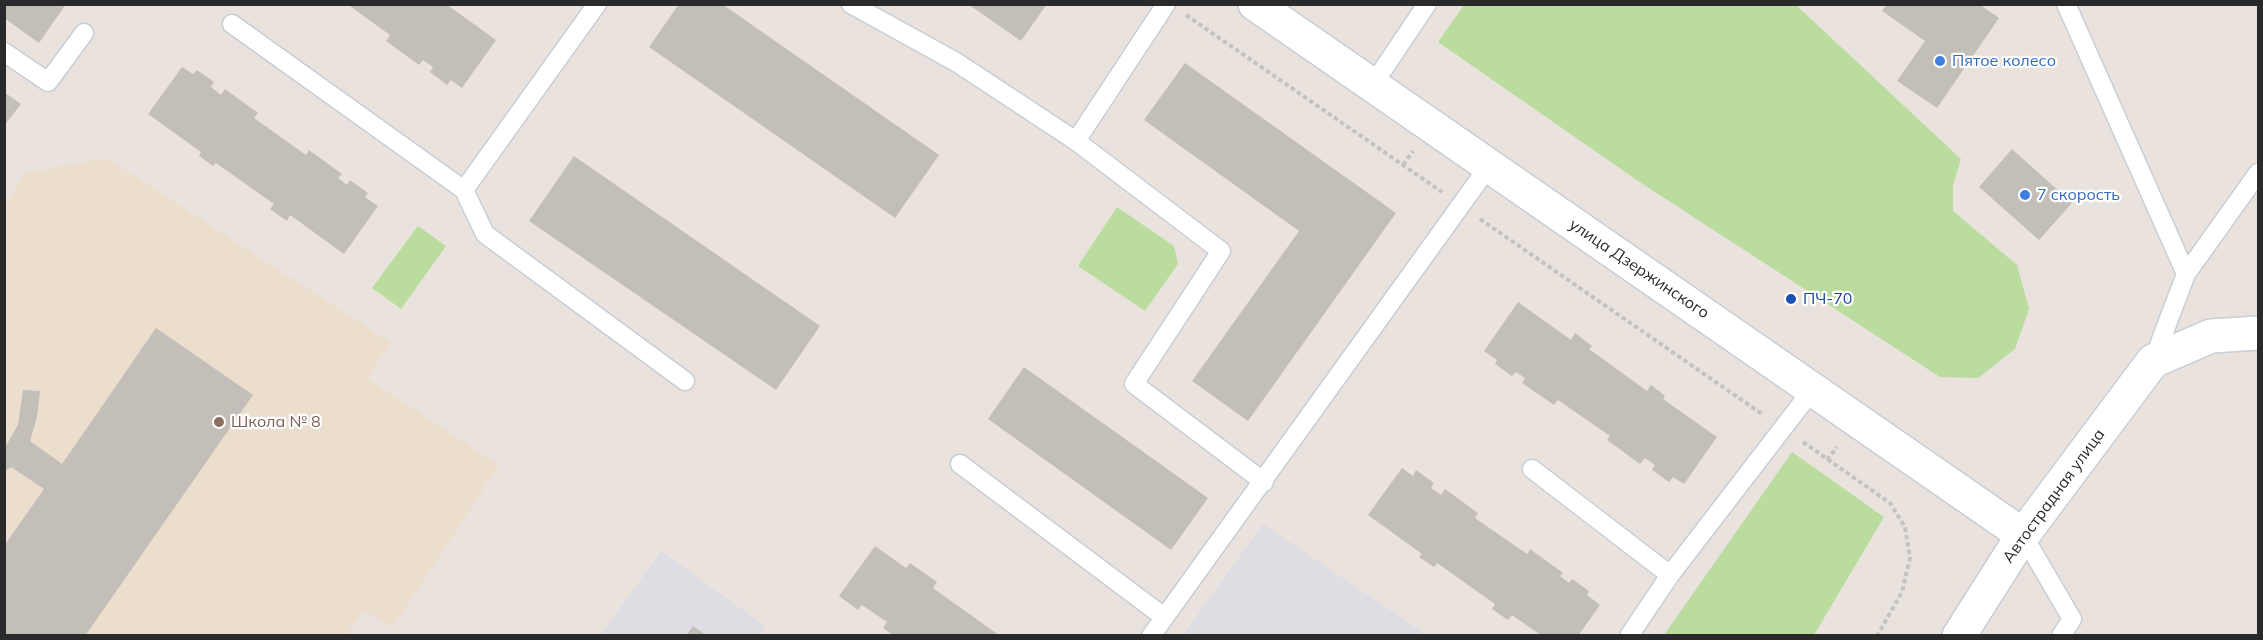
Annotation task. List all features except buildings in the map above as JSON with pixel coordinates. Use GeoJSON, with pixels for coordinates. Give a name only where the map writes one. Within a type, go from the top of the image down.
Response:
{"type":"FeatureCollection","features":[{"type":"Feature","properties":{"kind":"street","name":"улица Дзержинского"},"geometry":{"type":"LineString","coordinates":[[1256,4],[2023,535]]}},
{"type":"Feature","properties":{"kind":"street"},"geometry":{"type":"LineString","coordinates":[[2153,361],[2211,336],[2259,333]]}},
{"type":"Feature","properties":{"kind":"street","name":"Автострадная улица"},"geometry":{"type":"LineString","coordinates":[[1959,636],[2023,535],[2153,361]]}},
{"type":"Feature","properties":{"kind":"lane"},"geometry":{"type":"LineString","coordinates":[[464,190],[597,4]]}},
{"type":"Feature","properties":{"kind":"lane"},"geometry":{"type":"LineString","coordinates":[[851,4],[956,62],[1076,141],[1221,251],[1134,384],[1264,482]]}},
{"type":"Feature","properties":{"kind":"lane"},"geometry":{"type":"LineString","coordinates":[[1372,86],[1427,4]]}},
{"type":"Feature","properties":{"kind":"lane"},"geometry":{"type":"LineString","coordinates":[[2066,4],[2186,274]]}},
{"type":"Feature","properties":{"kind":"lane"},"geometry":{"type":"LineString","coordinates":[[1076,141],[1173,8]]}},
{"type":"Feature","properties":{"kind":"lane"},"geometry":{"type":"LineString","coordinates":[[232,24],[464,190],[485,234],[685,381]]}},
{"type":"Feature","properties":{"kind":"lane"},"geometry":{"type":"LineString","coordinates":[[4,52],[48,82],[84,33]]}},
{"type":"Feature","properties":{"kind":"lane"},"geometry":{"type":"LineString","coordinates":[[1151,636],[1264,482],[1489,166]]}},
{"type":"Feature","properties":{"kind":"lane"},"geometry":{"type":"LineString","coordinates":[[2153,361],[2186,274],[2259,173]]}},
{"type":"Feature","properties":{"kind":"lane"},"geometry":{"type":"LineString","coordinates":[[1629,636],[1671,574],[1813,389]]}},
{"type":"Feature","properties":{"kind":"lane"},"geometry":{"type":"LineString","coordinates":[[960,464],[1164,617]]}},
{"type":"Feature","properties":{"kind":"lane"},"geometry":{"type":"LineString","coordinates":[[1532,469],[1671,574]]}},
{"type":"Feature","properties":{"kind":"lane"},"geometry":{"type":"LineString","coordinates":[[2023,535],[2072,619],[2061,636]]}},
{"type":"Feature","properties":{"kind":"path"},"geometry":{"type":"LineString","coordinates":[[1173,8],[1451,199]]}},
{"type":"Feature","properties":{"kind":"path"},"geometry":{"type":"LineString","coordinates":[[1470,212],[1769,419]]}},
{"type":"Feature","properties":{"kind":"path"},"geometry":{"type":"LineString","coordinates":[[1798,440],[1890,503],[1905,527],[1910,558],[1902,592],[1877,636]]}},
{"type":"Feature","properties":{"kind":"shaded area","name":"Школа № 8"},"geometry":{"type":"Polygon","coordinates":[[[107,158],[391,343],[367,379],[499,465],[393,628],[364,610],[346,635],[5,636],[4,206],[26,173],[107,158]]]}},
{"type":"Feature","properties":{"kind":"shaded area"},"geometry":{"type":"Polygon","coordinates":[[[1263,524],[1427,635],[1183,635],[1263,524]]]}},
{"type":"Feature","properties":{"kind":"shaded area"},"geometry":{"type":"Polygon","coordinates":[[[661,551],[765,626],[759,635],[600,636],[661,551]]]}},
{"type":"Feature","properties":{"kind":"green space"},"geometry":{"type":"Polygon","coordinates":[[[1464,5],[1796,5],[1961,159],[1953,185],[1953,211],[2017,265],[2029,309],[2015,349],[1978,378],[1940,377],[1641,183],[1438,42],[1464,5]]]}},
{"type":"Feature","properties":{"kind":"green space"},"geometry":{"type":"Polygon","coordinates":[[[1117,207],[1174,246],[1178,264],[1145,311],[1078,266],[1117,207]]]}},
{"type":"Feature","properties":{"kind":"green space"},"geometry":{"type":"Polygon","coordinates":[[[418,226],[446,246],[401,309],[372,288],[418,226]]]}},
{"type":"Feature","properties":{"kind":"green space"},"geometry":{"type":"Polygon","coordinates":[[[1792,452],[1884,517],[1814,635],[1664,635],[1792,452]]]}},
{"type":"Feature","properties":{"kind":"place","name":"Пятое колесо"},"geometry":{"type":"Point","coordinates":[1940,61]}},
{"type":"Feature","properties":{"kind":"place","name":"7 скорость"},"geometry":{"type":"Point","coordinates":[2025,195]}},
{"type":"Feature","properties":{"kind":"place","name":"ПЧ-70"},"geometry":{"type":"Point","coordinates":[1791,299]}},
{"type":"Feature","properties":{"kind":"place","name":"Школа № 8"},"geometry":{"type":"Point","coordinates":[219,422]}}]}
